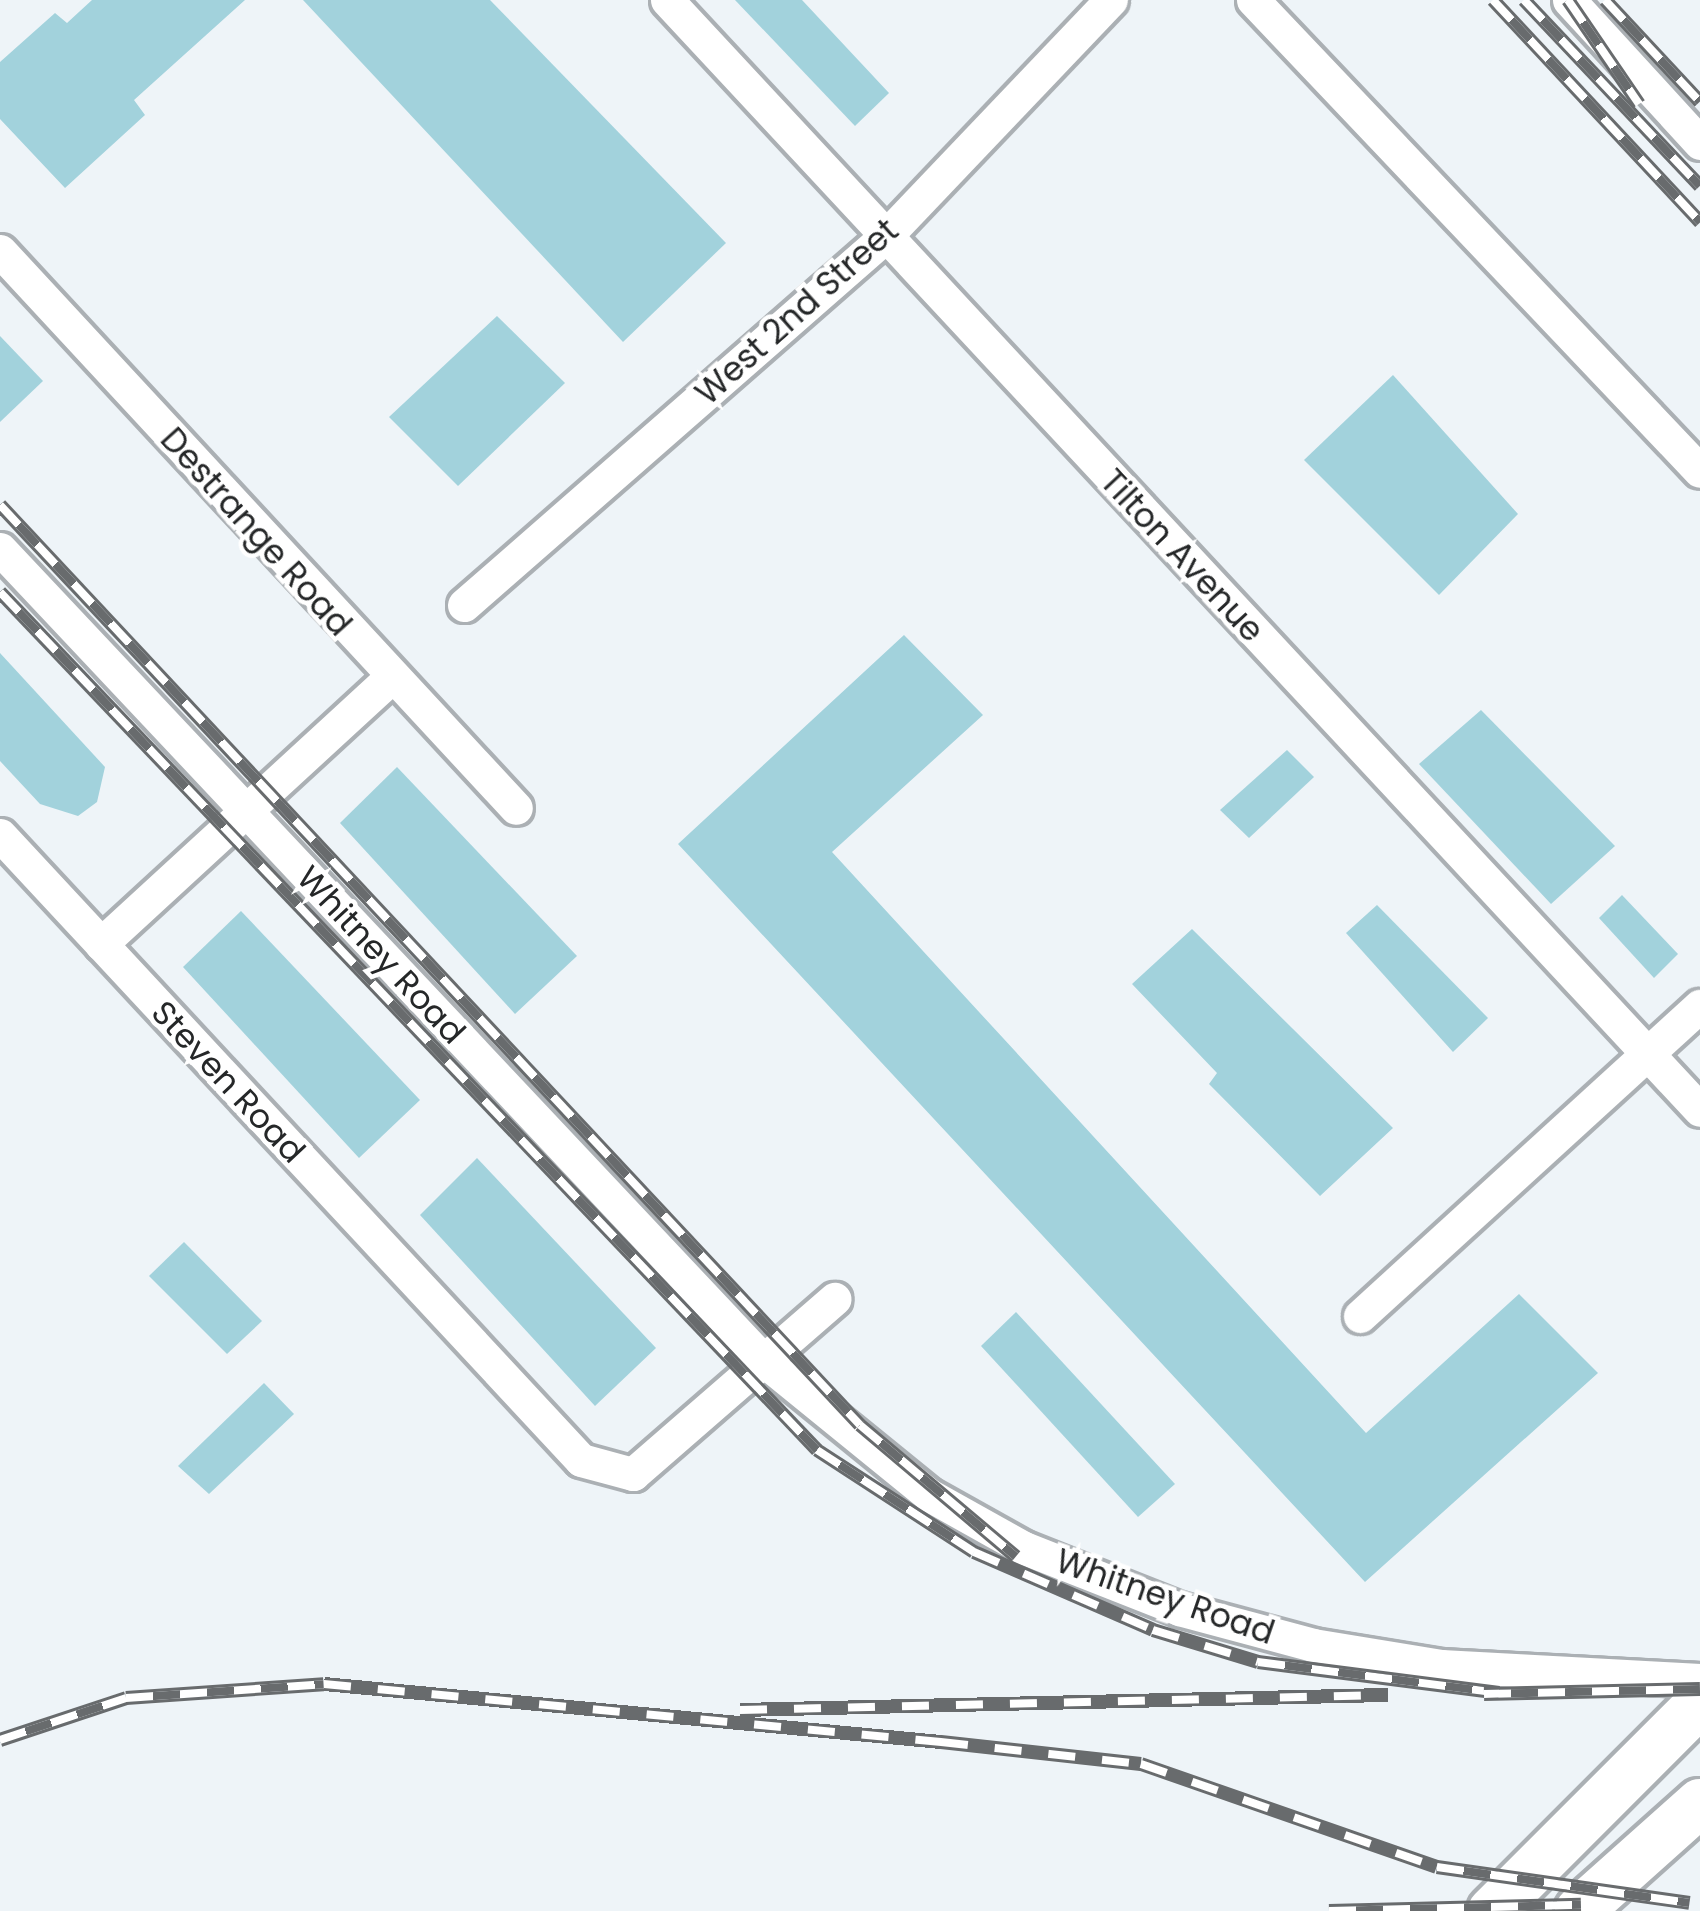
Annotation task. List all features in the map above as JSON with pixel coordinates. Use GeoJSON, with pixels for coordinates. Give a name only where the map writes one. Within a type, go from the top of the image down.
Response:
{"type":"FeatureCollection","features":[{"type":"Feature","properties":{"kind":"main road"},"geometry":{"type":"LineString","coordinates":[[1492,1911],[1700,1703]]}},
{"type":"Feature","properties":{"kind":"main road"},"geometry":{"type":"LineString","coordinates":[[1579,1911],[1700,1803]]}},
{"type":"Feature","properties":{"kind":"street","name":"Tilton Avenue"},"geometry":{"type":"LineString","coordinates":[[667,0],[1700,1109]]}},
{"type":"Feature","properties":{"kind":"street","name":"West 2nd Street"},"geometry":{"type":"LineString","coordinates":[[464,604],[886,236],[1111,0]]}},
{"type":"Feature","properties":{"kind":"street"},"geometry":{"type":"LineString","coordinates":[[1253,0],[1700,471]]}},
{"type":"Feature","properties":{"kind":"street"},"geometry":{"type":"LineString","coordinates":[[1569,0],[1700,143]]}},
{"type":"Feature","properties":{"kind":"street","name":"Destrange Road"},"geometry":{"type":"LineString","coordinates":[[0,251],[390,678],[516,808]]}},
{"type":"Feature","properties":{"kind":"street","name":"Whitney Road"},"geometry":{"type":"LineString","coordinates":[[0,549],[764,1360],[929,1495],[1024,1548],[1179,1609],[1441,1666],[1700,1680]]}},
{"type":"Feature","properties":{"kind":"street"},"geometry":{"type":"LineString","coordinates":[[101,944],[249,814],[390,678]]}},
{"type":"Feature","properties":{"kind":"street","name":"Steven Road"},"geometry":{"type":"LineString","coordinates":[[0,835],[457,1330],[605,1473],[633,1474],[764,1360]]}},
{"type":"Feature","properties":{"kind":"street"},"geometry":{"type":"LineString","coordinates":[[1360,1316],[1700,1006]]}},
{"type":"Feature","properties":{"kind":"street"},"geometry":{"type":"LineString","coordinates":[[764,1360],[834,1299]]}},
{"type":"Feature","properties":{"kind":"building"},"geometry":{"type":"Polygon","coordinates":[[[92,0],[245,0],[134,100],[145,115],[65,188],[0,119],[0,62],[55,13],[67,23],[92,0]]]}},
{"type":"Feature","properties":{"kind":"building"},"geometry":{"type":"Polygon","coordinates":[[[303,0],[490,0],[726,243],[623,342],[303,0]]]}},
{"type":"Feature","properties":{"kind":"building"},"geometry":{"type":"Polygon","coordinates":[[[735,0],[802,0],[889,93],[855,126],[735,0]]]}},
{"type":"Feature","properties":{"kind":"building"},"geometry":{"type":"Polygon","coordinates":[[[497,316],[565,383],[458,486],[389,417],[497,316]]]}},
{"type":"Feature","properties":{"kind":"building"},"geometry":{"type":"Polygon","coordinates":[[[0,336],[43,381],[0,422],[0,336]]]}},
{"type":"Feature","properties":{"kind":"building"},"geometry":{"type":"Polygon","coordinates":[[[1393,375],[1518,514],[1439,595],[1304,460],[1393,375]]]}},
{"type":"Feature","properties":{"kind":"building"},"geometry":{"type":"Polygon","coordinates":[[[904,635],[983,715],[832,852],[1366,1433],[1519,1294],[1598,1373],[1365,1582],[678,844],[904,635]]]}},
{"type":"Feature","properties":{"kind":"building"},"geometry":{"type":"Polygon","coordinates":[[[0,653],[105,767],[97,802],[78,816],[40,804],[0,761],[0,653]]]}},
{"type":"Feature","properties":{"kind":"building"},"geometry":{"type":"Polygon","coordinates":[[[1481,710],[1615,846],[1551,904],[1419,764],[1481,710]]]}},
{"type":"Feature","properties":{"kind":"building"},"geometry":{"type":"Polygon","coordinates":[[[1287,750],[1314,777],[1249,838],[1220,810],[1287,750]]]}},
{"type":"Feature","properties":{"kind":"building"},"geometry":{"type":"Polygon","coordinates":[[[397,767],[577,956],[515,1014],[340,823],[397,767]]]}},
{"type":"Feature","properties":{"kind":"building"},"geometry":{"type":"Polygon","coordinates":[[[1622,895],[1678,954],[1654,978],[1599,918],[1622,895]]]}},
{"type":"Feature","properties":{"kind":"building"},"geometry":{"type":"Polygon","coordinates":[[[1377,905],[1488,1018],[1453,1052],[1346,933],[1377,905]]]}},
{"type":"Feature","properties":{"kind":"building"},"geometry":{"type":"Polygon","coordinates":[[[241,911],[420,1100],[359,1158],[183,967],[241,911]]]}},
{"type":"Feature","properties":{"kind":"building"},"geometry":{"type":"Polygon","coordinates":[[[1192,929],[1393,1128],[1320,1196],[1209,1084],[1217,1073],[1132,984],[1192,929]]]}},
{"type":"Feature","properties":{"kind":"building"},"geometry":{"type":"Polygon","coordinates":[[[477,1158],[656,1348],[595,1406],[420,1215],[477,1158]]]}},
{"type":"Feature","properties":{"kind":"building"},"geometry":{"type":"Polygon","coordinates":[[[184,1242],[262,1321],[227,1354],[149,1276],[184,1242]]]}},
{"type":"Feature","properties":{"kind":"building"},"geometry":{"type":"Polygon","coordinates":[[[1016,1312],[1175,1484],[1138,1517],[981,1346],[1016,1312]]]}},
{"type":"Feature","properties":{"kind":"building"},"geometry":{"type":"Polygon","coordinates":[[[264,1383],[294,1414],[209,1494],[178,1466],[264,1383]]]}},
{"type":"Feature","properties":{"kind":"railway"},"geometry":{"type":"LineString","coordinates":[[1493,0],[1700,222]]}},
{"type":"Feature","properties":{"kind":"railway"},"geometry":{"type":"LineString","coordinates":[[1524,0],[1700,186]]}},
{"type":"Feature","properties":{"kind":"railway"},"geometry":{"type":"LineString","coordinates":[[1568,0],[1639,104]]}},
{"type":"Feature","properties":{"kind":"railway"},"geometry":{"type":"LineString","coordinates":[[1605,0],[1700,102]]}},
{"type":"Feature","properties":{"kind":"railway"},"geometry":{"type":"LineString","coordinates":[[0,505],[860,1425],[1016,1557]]}},
{"type":"Feature","properties":{"kind":"railway"},"geometry":{"type":"LineString","coordinates":[[0,592],[817,1450],[974,1552],[1153,1630],[1258,1662],[1499,1693]]}},
{"type":"Feature","properties":{"kind":"railway"},"geometry":{"type":"LineString","coordinates":[[0,1740],[126,1698],[324,1684],[941,1742],[1141,1764],[1437,1867],[1689,1903]]}},
{"type":"Feature","properties":{"kind":"railway"},"geometry":{"type":"LineString","coordinates":[[1484,1694],[1700,1689]]}},
{"type":"Feature","properties":{"kind":"railway"},"geometry":{"type":"LineString","coordinates":[[740,1710],[1388,1695]]}},
{"type":"Feature","properties":{"kind":"railway"},"geometry":{"type":"LineString","coordinates":[[1329,1911],[1581,1905]]}}]}
